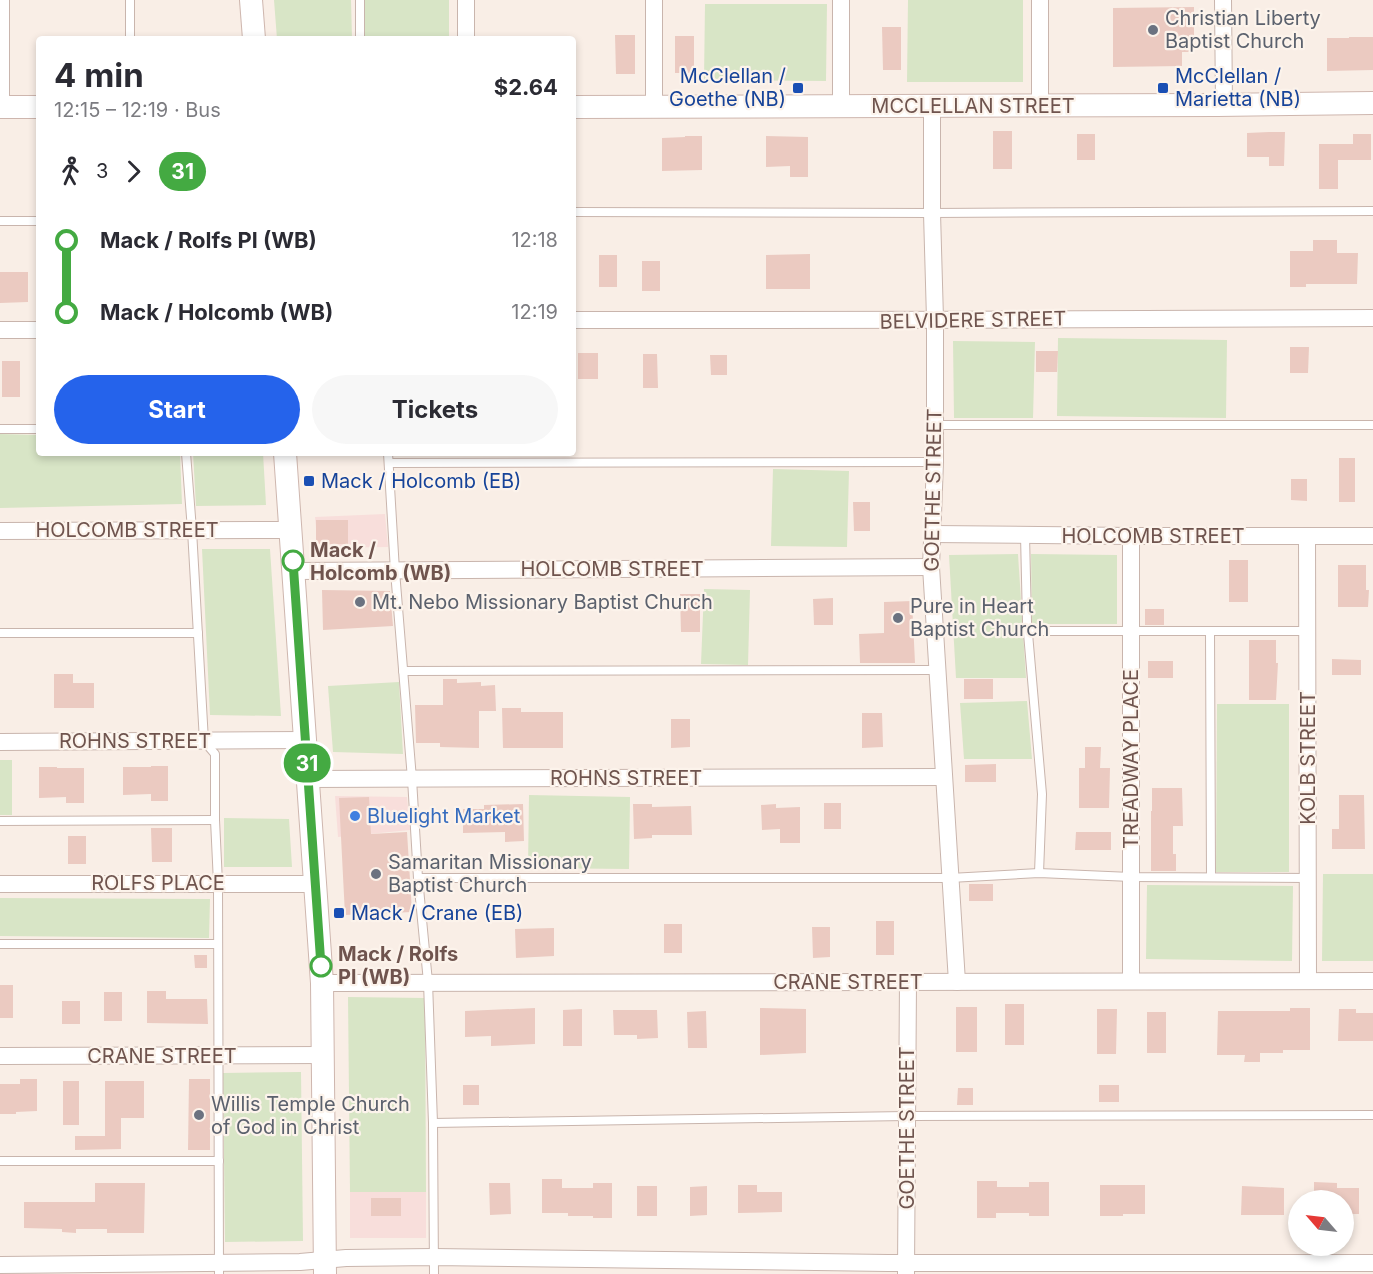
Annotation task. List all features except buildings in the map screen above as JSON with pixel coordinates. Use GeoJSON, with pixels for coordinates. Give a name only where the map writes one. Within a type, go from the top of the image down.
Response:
{"type":"FeatureCollection","features":[{"type":"Feature","properties":{"kind":"main road"},"geometry":{"type":"LineString","coordinates":[[251,0],[254,36]]}},
{"type":"Feature","properties":{"kind":"main road","name":"MCCLELLAN STREET"},"geometry":{"type":"LineString","coordinates":[[576,107],[1373,103]]}},
{"type":"Feature","properties":{"kind":"main road"},"geometry":{"type":"LineString","coordinates":[[1,107],[36,107]]}},
{"type":"Feature","properties":{"kind":"main road"},"geometry":{"type":"LineString","coordinates":[[285,456],[322,983],[325,1267]]}},
{"type":"Feature","properties":{"kind":"street"},"geometry":{"type":"LineString","coordinates":[[1,0],[1,107]]}},
{"type":"Feature","properties":{"kind":"street"},"geometry":{"type":"LineString","coordinates":[[466,0],[466,36]]}},
{"type":"Feature","properties":{"kind":"street"},"geometry":{"type":"LineString","coordinates":[[654,0],[654,107]]}},
{"type":"Feature","properties":{"kind":"street"},"geometry":{"type":"LineString","coordinates":[[841,0],[841,106]]}},
{"type":"Feature","properties":{"kind":"street"},"geometry":{"type":"LineString","coordinates":[[1040,0],[1040,105]]}},
{"type":"Feature","properties":{"kind":"street"},"geometry":{"type":"LineString","coordinates":[[1224,0],[1224,105]]}},
{"type":"Feature","properties":{"kind":"street","name":"GOETHE STREET"},"geometry":{"type":"LineString","coordinates":[[932,106],[935,462],[931,567],[957,982]]}},
{"type":"Feature","properties":{"kind":"street","name":"BELVIDERE STREET"},"geometry":{"type":"LineString","coordinates":[[576,320],[1373,318]]}},
{"type":"Feature","properties":{"kind":"street"},"geometry":{"type":"LineString","coordinates":[[0,330],[36,330]]}},
{"type":"Feature","properties":{"kind":"street","name":"HOLCOMB STREET"},"geometry":{"type":"LineString","coordinates":[[0,531],[290,530]]}},
{"type":"Feature","properties":{"kind":"street","name":"HOLCOMB STREET"},"geometry":{"type":"LineString","coordinates":[[933,534],[1373,536]]}},
{"type":"Feature","properties":{"kind":"street","name":"TREADWAY PLACE"},"geometry":{"type":"LineString","coordinates":[[1131,536],[1131,981]]}},
{"type":"Feature","properties":{"kind":"street","name":"KOLB STREET"},"geometry":{"type":"LineString","coordinates":[[1307,536],[1308,981]]}},
{"type":"Feature","properties":{"kind":"street","name":"HOLCOMB STREET"},"geometry":{"type":"LineString","coordinates":[[293,571],[931,567]]}},
{"type":"Feature","properties":{"kind":"street","name":"ROHNS STREET"},"geometry":{"type":"LineString","coordinates":[[0,742],[305,740]]}},
{"type":"Feature","properties":{"kind":"street","name":"ROHNS STREET"},"geometry":{"type":"LineString","coordinates":[[308,779],[944,777]]}},
{"type":"Feature","properties":{"kind":"street","name":"ROLFS PLACE"},"geometry":{"type":"LineString","coordinates":[[0,884],[316,884]]}},
{"type":"Feature","properties":{"kind":"street","name":"GOETHE STREET"},"geometry":{"type":"LineString","coordinates":[[906,1269],[908,981]]}},
{"type":"Feature","properties":{"kind":"street","name":"CRANE STREET"},"geometry":{"type":"LineString","coordinates":[[322,983],[1373,981]]}},
{"type":"Feature","properties":{"kind":"street","name":"CRANE STREET"},"geometry":{"type":"LineString","coordinates":[[0,1056],[324,1055]]}},
{"type":"Feature","properties":{"kind":"street"},"geometry":{"type":"LineString","coordinates":[[0,1264],[220,1268],[300,1262],[325,1267],[346,1258],[434,1257],[906,1269],[1373,1263]]}},
{"type":"Feature","properties":{"kind":"lane"},"geometry":{"type":"LineString","coordinates":[[130,0],[130,36]]}},
{"type":"Feature","properties":{"kind":"lane"},"geometry":{"type":"LineString","coordinates":[[360,0],[360,36]]}},
{"type":"Feature","properties":{"kind":"lane"},"geometry":{"type":"LineString","coordinates":[[576,212],[1373,211]]}},
{"type":"Feature","properties":{"kind":"lane"},"geometry":{"type":"LineString","coordinates":[[0,222],[36,221]]}},
{"type":"Feature","properties":{"kind":"lane"},"geometry":{"type":"LineString","coordinates":[[934,425],[1373,425]]}},
{"type":"Feature","properties":{"kind":"lane"},"geometry":{"type":"LineString","coordinates":[[0,429],[36,429]]}},
{"type":"Feature","properties":{"kind":"lane"},"geometry":{"type":"LineString","coordinates":[[186,456],[204,741],[215,754],[220,1268]]}},
{"type":"Feature","properties":{"kind":"lane"},"geometry":{"type":"LineString","coordinates":[[388,456],[418,878],[428,982],[433,1123],[434,1274]]}},
{"type":"Feature","properties":{"kind":"lane"},"geometry":{"type":"LineString","coordinates":[[388,463],[935,462]]}},
{"type":"Feature","properties":{"kind":"lane"},"geometry":{"type":"LineString","coordinates":[[1025,535],[1028,631],[1042,794],[1039,873]]}},
{"type":"Feature","properties":{"kind":"lane"},"geometry":{"type":"LineString","coordinates":[[1028,631],[1307,631]]}},
{"type":"Feature","properties":{"kind":"lane"},"geometry":{"type":"LineString","coordinates":[[1210,632],[1211,877]]}},
{"type":"Feature","properties":{"kind":"lane"},"geometry":{"type":"LineString","coordinates":[[0,633],[198,633]]}},
{"type":"Feature","properties":{"kind":"lane"},"geometry":{"type":"LineString","coordinates":[[403,671],[937,670]]}},
{"type":"Feature","properties":{"kind":"lane"},"geometry":{"type":"LineString","coordinates":[[0,821],[214,820]]}},
{"type":"Feature","properties":{"kind":"lane"},"geometry":{"type":"LineString","coordinates":[[418,878],[950,878],[1039,873],[1131,877],[1308,878]]}},
{"type":"Feature","properties":{"kind":"lane"},"geometry":{"type":"LineString","coordinates":[[0,944],[218,944]]}},
{"type":"Feature","properties":{"kind":"lane"},"geometry":{"type":"LineString","coordinates":[[433,1123],[906,1116],[1373,1115]]}},
{"type":"Feature","properties":{"kind":"lane"},"geometry":{"type":"LineString","coordinates":[[0,1161],[219,1161]]}},
{"type":"Feature","properties":{"kind":"shaded area"},"geometry":{"type":"Polygon","coordinates":[[[385,514],[388,547],[318,548],[315,517],[385,514]]]}},
{"type":"Feature","properties":{"kind":"shaded area"},"geometry":{"type":"Polygon","coordinates":[[[335,796],[407,797],[410,830],[338,837],[335,796]]]}},
{"type":"Feature","properties":{"kind":"shaded area"},"geometry":{"type":"Polygon","coordinates":[[[350,1192],[426,1192],[426,1238],[350,1238],[350,1192]]]}},
{"type":"Feature","properties":{"kind":"green space"},"geometry":{"type":"Polygon","coordinates":[[[274,0],[351,0],[352,36],[277,36],[274,0]]]}},
{"type":"Feature","properties":{"kind":"green space"},"geometry":{"type":"Polygon","coordinates":[[[362,0],[449,0],[449,36],[363,36],[362,0]]]}},
{"type":"Feature","properties":{"kind":"green space"},"geometry":{"type":"Polygon","coordinates":[[[908,0],[1023,0],[1023,82],[907,82],[908,0]]]}},
{"type":"Feature","properties":{"kind":"green space"},"geometry":{"type":"Polygon","coordinates":[[[705,4],[827,4],[826,81],[704,80],[705,4]]]}},
{"type":"Feature","properties":{"kind":"green space"},"geometry":{"type":"Polygon","coordinates":[[[1058,338],[1227,340],[1226,418],[1057,416],[1058,338]]]}},
{"type":"Feature","properties":{"kind":"green space"},"geometry":{"type":"Polygon","coordinates":[[[953,341],[1035,342],[1033,418],[954,418],[953,341]]]}},
{"type":"Feature","properties":{"kind":"green space"},"geometry":{"type":"Polygon","coordinates":[[[0,434],[36,435],[36,456],[180,456],[182,504],[0,508],[0,434]]]}},
{"type":"Feature","properties":{"kind":"green space"},"geometry":{"type":"Polygon","coordinates":[[[193,456],[263,456],[266,505],[196,506],[193,456]]]}},
{"type":"Feature","properties":{"kind":"green space"},"geometry":{"type":"Polygon","coordinates":[[[773,469],[849,471],[847,547],[771,546],[773,469]]]}},
{"type":"Feature","properties":{"kind":"green space"},"geometry":{"type":"Polygon","coordinates":[[[202,549],[270,549],[281,716],[210,715],[202,549]]]}},
{"type":"Feature","properties":{"kind":"green space"},"geometry":{"type":"Polygon","coordinates":[[[1018,554],[1026,678],[956,678],[949,555],[1018,554]]]}},
{"type":"Feature","properties":{"kind":"green space"},"geometry":{"type":"Polygon","coordinates":[[[1031,554],[1117,555],[1117,624],[1032,624],[1031,554]]]}},
{"type":"Feature","properties":{"kind":"green space"},"geometry":{"type":"Polygon","coordinates":[[[704,589],[750,590],[748,665],[701,664],[704,589]]]}},
{"type":"Feature","properties":{"kind":"green space"},"geometry":{"type":"Polygon","coordinates":[[[399,682],[403,754],[333,752],[328,686],[399,682]]]}},
{"type":"Feature","properties":{"kind":"green space"},"geometry":{"type":"Polygon","coordinates":[[[1027,701],[1032,759],[964,759],[960,703],[1027,701]]]}},
{"type":"Feature","properties":{"kind":"green space"},"geometry":{"type":"Polygon","coordinates":[[[1217,704],[1289,704],[1289,872],[1216,872],[1217,704]]]}},
{"type":"Feature","properties":{"kind":"green space"},"geometry":{"type":"Polygon","coordinates":[[[0,760],[12,760],[12,815],[0,815],[0,760]]]}},
{"type":"Feature","properties":{"kind":"green space"},"geometry":{"type":"Polygon","coordinates":[[[529,795],[630,797],[629,869],[528,868],[529,795]]]}},
{"type":"Feature","properties":{"kind":"green space"},"geometry":{"type":"Polygon","coordinates":[[[224,818],[289,819],[292,867],[224,867],[224,818]]]}},
{"type":"Feature","properties":{"kind":"green space"},"geometry":{"type":"Polygon","coordinates":[[[1323,874],[1373,874],[1373,961],[1322,961],[1323,874]]]}},
{"type":"Feature","properties":{"kind":"green space"},"geometry":{"type":"Polygon","coordinates":[[[1147,885],[1293,886],[1292,961],[1146,959],[1147,885]]]}},
{"type":"Feature","properties":{"kind":"green space"},"geometry":{"type":"Polygon","coordinates":[[[0,898],[210,899],[209,938],[0,936],[0,898]]]}},
{"type":"Feature","properties":{"kind":"green space"},"geometry":{"type":"Polygon","coordinates":[[[348,997],[425,998],[426,1192],[350,1192],[348,997]]]}},
{"type":"Feature","properties":{"kind":"green space"},"geometry":{"type":"Polygon","coordinates":[[[301,1072],[303,1241],[225,1242],[223,1073],[301,1072]]]}},
{"type":"Feature","properties":{"kind":"bus line","name":"31"},"geometry":{"type":"LineString","coordinates":[[293,561],[321,966]]}},
{"type":"Feature","properties":{"kind":"place","name":"Christian Liberty Baptist Church"},"geometry":{"type":"Point","coordinates":[1153,30]}},
{"type":"Feature","properties":{"kind":"place","name":"McClellan / Goethe (NB)"},"geometry":{"type":"Point","coordinates":[798,88]}},
{"type":"Feature","properties":{"kind":"place","name":"McClellan / Marietta (NB)"},"geometry":{"type":"Point","coordinates":[1163,88]}},
{"type":"Feature","properties":{"kind":"place","name":"Mack / Holcomb (EB)"},"geometry":{"type":"Point","coordinates":[309,481]}},
{"type":"Feature","properties":{"kind":"place","name":"Mack / Holcomb (WB)"},"geometry":{"type":"Point","coordinates":[293,561]}},
{"type":"Feature","properties":{"kind":"place","name":"Mt. Nebo Missionary Baptist Church"},"geometry":{"type":"Point","coordinates":[360,602]}},
{"type":"Feature","properties":{"kind":"place","name":"Pure in Heart Baptist Church"},"geometry":{"type":"Point","coordinates":[898,618]}},
{"type":"Feature","properties":{"kind":"place","name":"Bluelight Market"},"geometry":{"type":"Point","coordinates":[355,816]}},
{"type":"Feature","properties":{"kind":"place","name":"Samaritan Missionary Baptist Church"},"geometry":{"type":"Point","coordinates":[376,874]}},
{"type":"Feature","properties":{"kind":"place","name":"Mack / Crane (EB)"},"geometry":{"type":"Point","coordinates":[339,913]}},
{"type":"Feature","properties":{"kind":"place","name":"Mack / Rolfs Pl (WB)"},"geometry":{"type":"Point","coordinates":[321,966]}},
{"type":"Feature","properties":{"kind":"place","name":"Willis Temple Church of God in Christ"},"geometry":{"type":"Point","coordinates":[199,1115]}}]}
